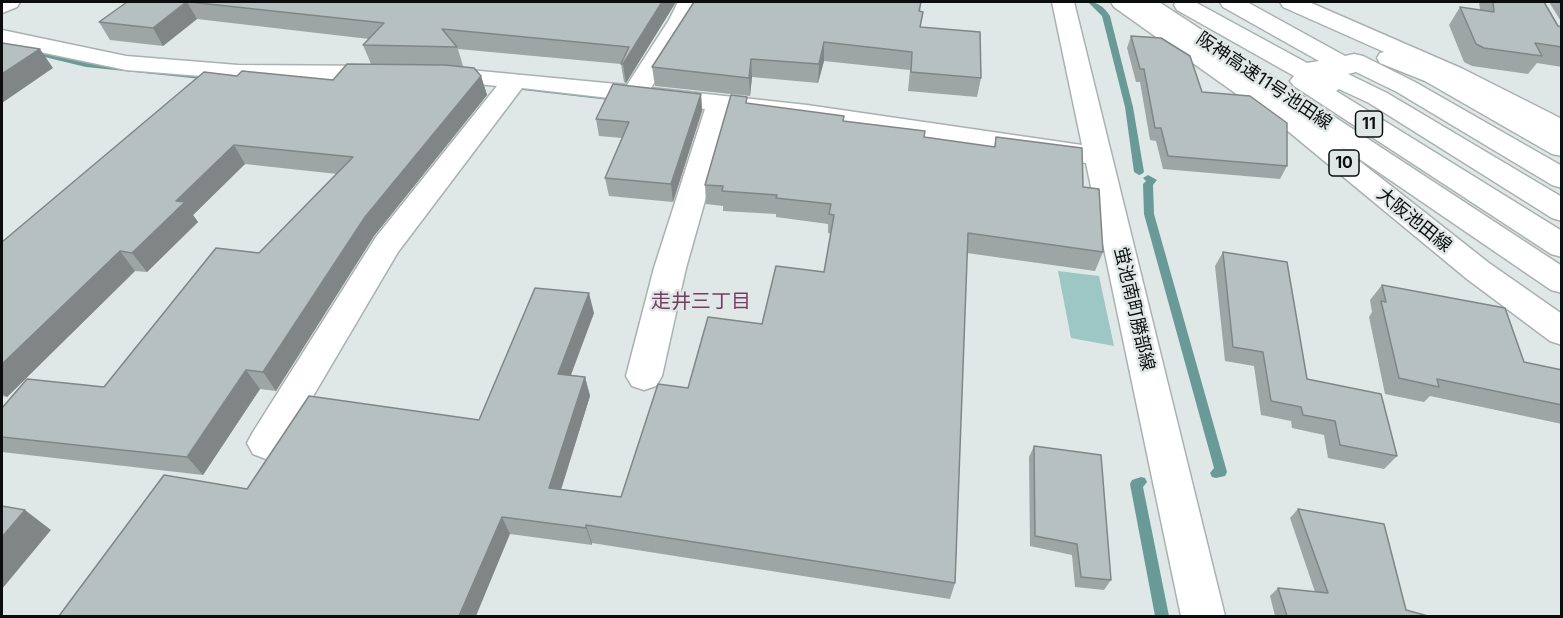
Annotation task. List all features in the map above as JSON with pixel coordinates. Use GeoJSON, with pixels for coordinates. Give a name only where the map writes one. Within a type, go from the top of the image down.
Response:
{"type":"FeatureCollection","features":[{"type":"Feature","properties":{"kind":"main road"},"geometry":{"type":"LineString","coordinates":[[2,6],[9,2]]}},
{"type":"Feature","properties":{"kind":"main road"},"geometry":{"type":"LineString","coordinates":[[635,93],[681,20],[689,2]]}},
{"type":"Feature","properties":{"kind":"main road","name":"蛍池南町勝部線"},"geometry":{"type":"LineString","coordinates":[[1063,2],[1203,616]]}},
{"type":"Feature","properties":{"kind":"main road","name":"大阪池田線"},"geometry":{"type":"LineString","coordinates":[[1122,2],[1292,121],[1478,271],[1562,332]]}},
{"type":"Feature","properties":{"kind":"main road","name":"阪神高速11号池田線"},"geometry":{"type":"LineString","coordinates":[[1145,2],[1562,282]]}},
{"type":"Feature","properties":{"kind":"main road","name":"阪神高速11号池田線"},"geometry":{"type":"LineString","coordinates":[[1178,2],[1562,246]]}},
{"type":"Feature","properties":{"kind":"main road","name":"11"},"geometry":{"type":"LineString","coordinates":[[1178,2],[1378,98],[1562,211]]}},
{"type":"Feature","properties":{"kind":"main road","name":"11"},"geometry":{"type":"LineString","coordinates":[[1178,2],[1379,112],[1562,228]]}},
{"type":"Feature","properties":{"kind":"main road"},"geometry":{"type":"LineString","coordinates":[[1220,2],[1380,93],[1562,201]]}},
{"type":"Feature","properties":{"kind":"main road"},"geometry":{"type":"LineString","coordinates":[[1236,2],[1434,76],[1562,148]]}},
{"type":"Feature","properties":{"kind":"main road"},"geometry":{"type":"LineString","coordinates":[[1236,2],[1422,83],[1562,163]]}},
{"type":"Feature","properties":{"kind":"main road"},"geometry":{"type":"LineString","coordinates":[[1236,2],[1406,87],[1562,179]]}},
{"type":"Feature","properties":{"kind":"main road","name":"11"},"geometry":{"type":"LineString","coordinates":[[1236,2],[1562,195]]}},
{"type":"Feature","properties":{"kind":"main road"},"geometry":{"type":"LineString","coordinates":[[1291,2],[1454,74],[1562,130]]}},
{"type":"Feature","properties":{"kind":"main road"},"geometry":{"type":"LineString","coordinates":[[2,37],[96,58],[137,64],[238,72],[410,74],[512,85],[635,93],[719,108],[836,117],[1099,156]]}},
{"type":"Feature","properties":{"kind":"main road"},"geometry":{"type":"LineString","coordinates":[[266,443],[387,245],[512,85]]}},
{"type":"Feature","properties":{"kind":"main road"},"geometry":{"type":"LineString","coordinates":[[644,376],[670,268],[719,108]]}},
{"type":"Feature","properties":{"kind":"shaded area"},"geometry":{"type":"Polygon","coordinates":[[[1058,271],[1099,276],[1114,346],[1071,338],[1058,271]]]}},
{"type":"Feature","properties":{"kind":"building"},"geometry":{"type":"Polygon","coordinates":[[[127,2],[186,2],[153,28],[99,22],[127,2]]]}},
{"type":"Feature","properties":{"kind":"building"},"geometry":{"type":"Polygon","coordinates":[[[190,2],[662,2],[621,64],[629,47],[442,29],[457,47],[363,45],[384,23],[190,2]]]}},
{"type":"Feature","properties":{"kind":"building"},"geometry":{"type":"Polygon","coordinates":[[[694,2],[921,2],[919,11],[923,12],[920,27],[980,32],[981,78],[911,72],[912,52],[824,42],[819,64],[751,59],[749,78],[652,67],[694,2]]]}},
{"type":"Feature","properties":{"kind":"building"},"geometry":{"type":"Polygon","coordinates":[[[1493,2],[1544,2],[1558,26],[1562,27],[1562,47],[1535,43],[1542,56],[1484,48],[1476,44],[1460,7],[1494,12],[1493,2]]]}},
{"type":"Feature","properties":{"kind":"building"},"geometry":{"type":"Polygon","coordinates":[[[1131,36],[1161,38],[1190,56],[1202,92],[1250,96],[1287,123],[1287,166],[1168,156],[1161,128],[1155,128],[1144,69],[1140,69],[1131,36]]]}},
{"type":"Feature","properties":{"kind":"building"},"geometry":{"type":"Polygon","coordinates":[[[2,43],[40,49],[2,74],[2,43]]]}},
{"type":"Feature","properties":{"kind":"building"},"geometry":{"type":"Polygon","coordinates":[[[347,64],[445,65],[474,68],[481,76],[365,217],[263,372],[246,370],[187,457],[2,437],[2,408],[27,379],[104,387],[216,248],[259,253],[353,157],[234,145],[176,201],[185,202],[132,253],[120,251],[2,364],[2,242],[204,72],[237,76],[242,71],[333,80],[347,64]]]}},
{"type":"Feature","properties":{"kind":"building"},"geometry":{"type":"Polygon","coordinates":[[[613,84],[701,94],[671,184],[605,178],[629,122],[596,119],[613,84]]]}},
{"type":"Feature","properties":{"kind":"building"},"geometry":{"type":"Polygon","coordinates":[[[731,95],[747,97],[746,103],[844,116],[843,121],[925,131],[924,137],[995,147],[996,137],[1082,148],[1083,187],[1099,189],[1103,252],[968,233],[955,583],[586,525],[586,528],[502,517],[459,616],[59,616],[164,475],[247,489],[309,396],[479,420],[535,288],[589,293],[558,374],[585,377],[549,488],[621,497],[658,384],[688,388],[708,317],[762,324],[776,266],[824,272],[834,215],[829,214],[831,204],[776,198],[777,195],[722,191],[723,186],[705,185],[731,95]]]}},
{"type":"Feature","properties":{"kind":"building"},"geometry":{"type":"Polygon","coordinates":[[[1223,252],[1287,262],[1307,379],[1381,394],[1397,456],[1340,445],[1335,421],[1303,415],[1301,407],[1271,401],[1263,352],[1233,347],[1223,252]]]}},
{"type":"Feature","properties":{"kind":"building"},"geometry":{"type":"Polygon","coordinates":[[[1382,285],[1505,308],[1524,362],[1562,370],[1562,405],[1437,379],[1439,387],[1399,378],[1381,301],[1386,302],[1382,285]]]}},
{"type":"Feature","properties":{"kind":"building"},"geometry":{"type":"Polygon","coordinates":[[[1034,446],[1101,455],[1111,580],[1081,577],[1077,544],[1035,536],[1034,446]]]}},
{"type":"Feature","properties":{"kind":"building"},"geometry":{"type":"Polygon","coordinates":[[[2,506],[25,510],[2,537],[2,506]]]}},
{"type":"Feature","properties":{"kind":"building"},"geometry":{"type":"Polygon","coordinates":[[[1298,509],[1384,524],[1406,610],[1428,616],[1287,616],[1278,588],[1328,593],[1298,509]]]}},
{"type":"Feature","properties":{"kind":"waterway"},"geometry":{"type":"LineString","coordinates":[[1091,2],[1106,16],[1129,107],[1139,172]]}},
{"type":"Feature","properties":{"kind":"waterway"},"geometry":{"type":"LineString","coordinates":[[31,51],[86,65],[211,78]]}},
{"type":"Feature","properties":{"kind":"waterway"},"geometry":{"type":"LineString","coordinates":[[514,87],[618,99]]}},
{"type":"Feature","properties":{"kind":"waterway"},"geometry":{"type":"LineString","coordinates":[[1148,178],[1152,180],[1148,184],[1149,214],[1221,472],[1216,473]]}},
{"type":"Feature","properties":{"kind":"waterway"},"geometry":{"type":"LineString","coordinates":[[1141,482],[1136,484],[1162,616]]}},
{"type":"Feature","properties":{"kind":"district","name":"走井三丁目"},"geometry":{"type":"Point","coordinates":[701,302]}}]}
